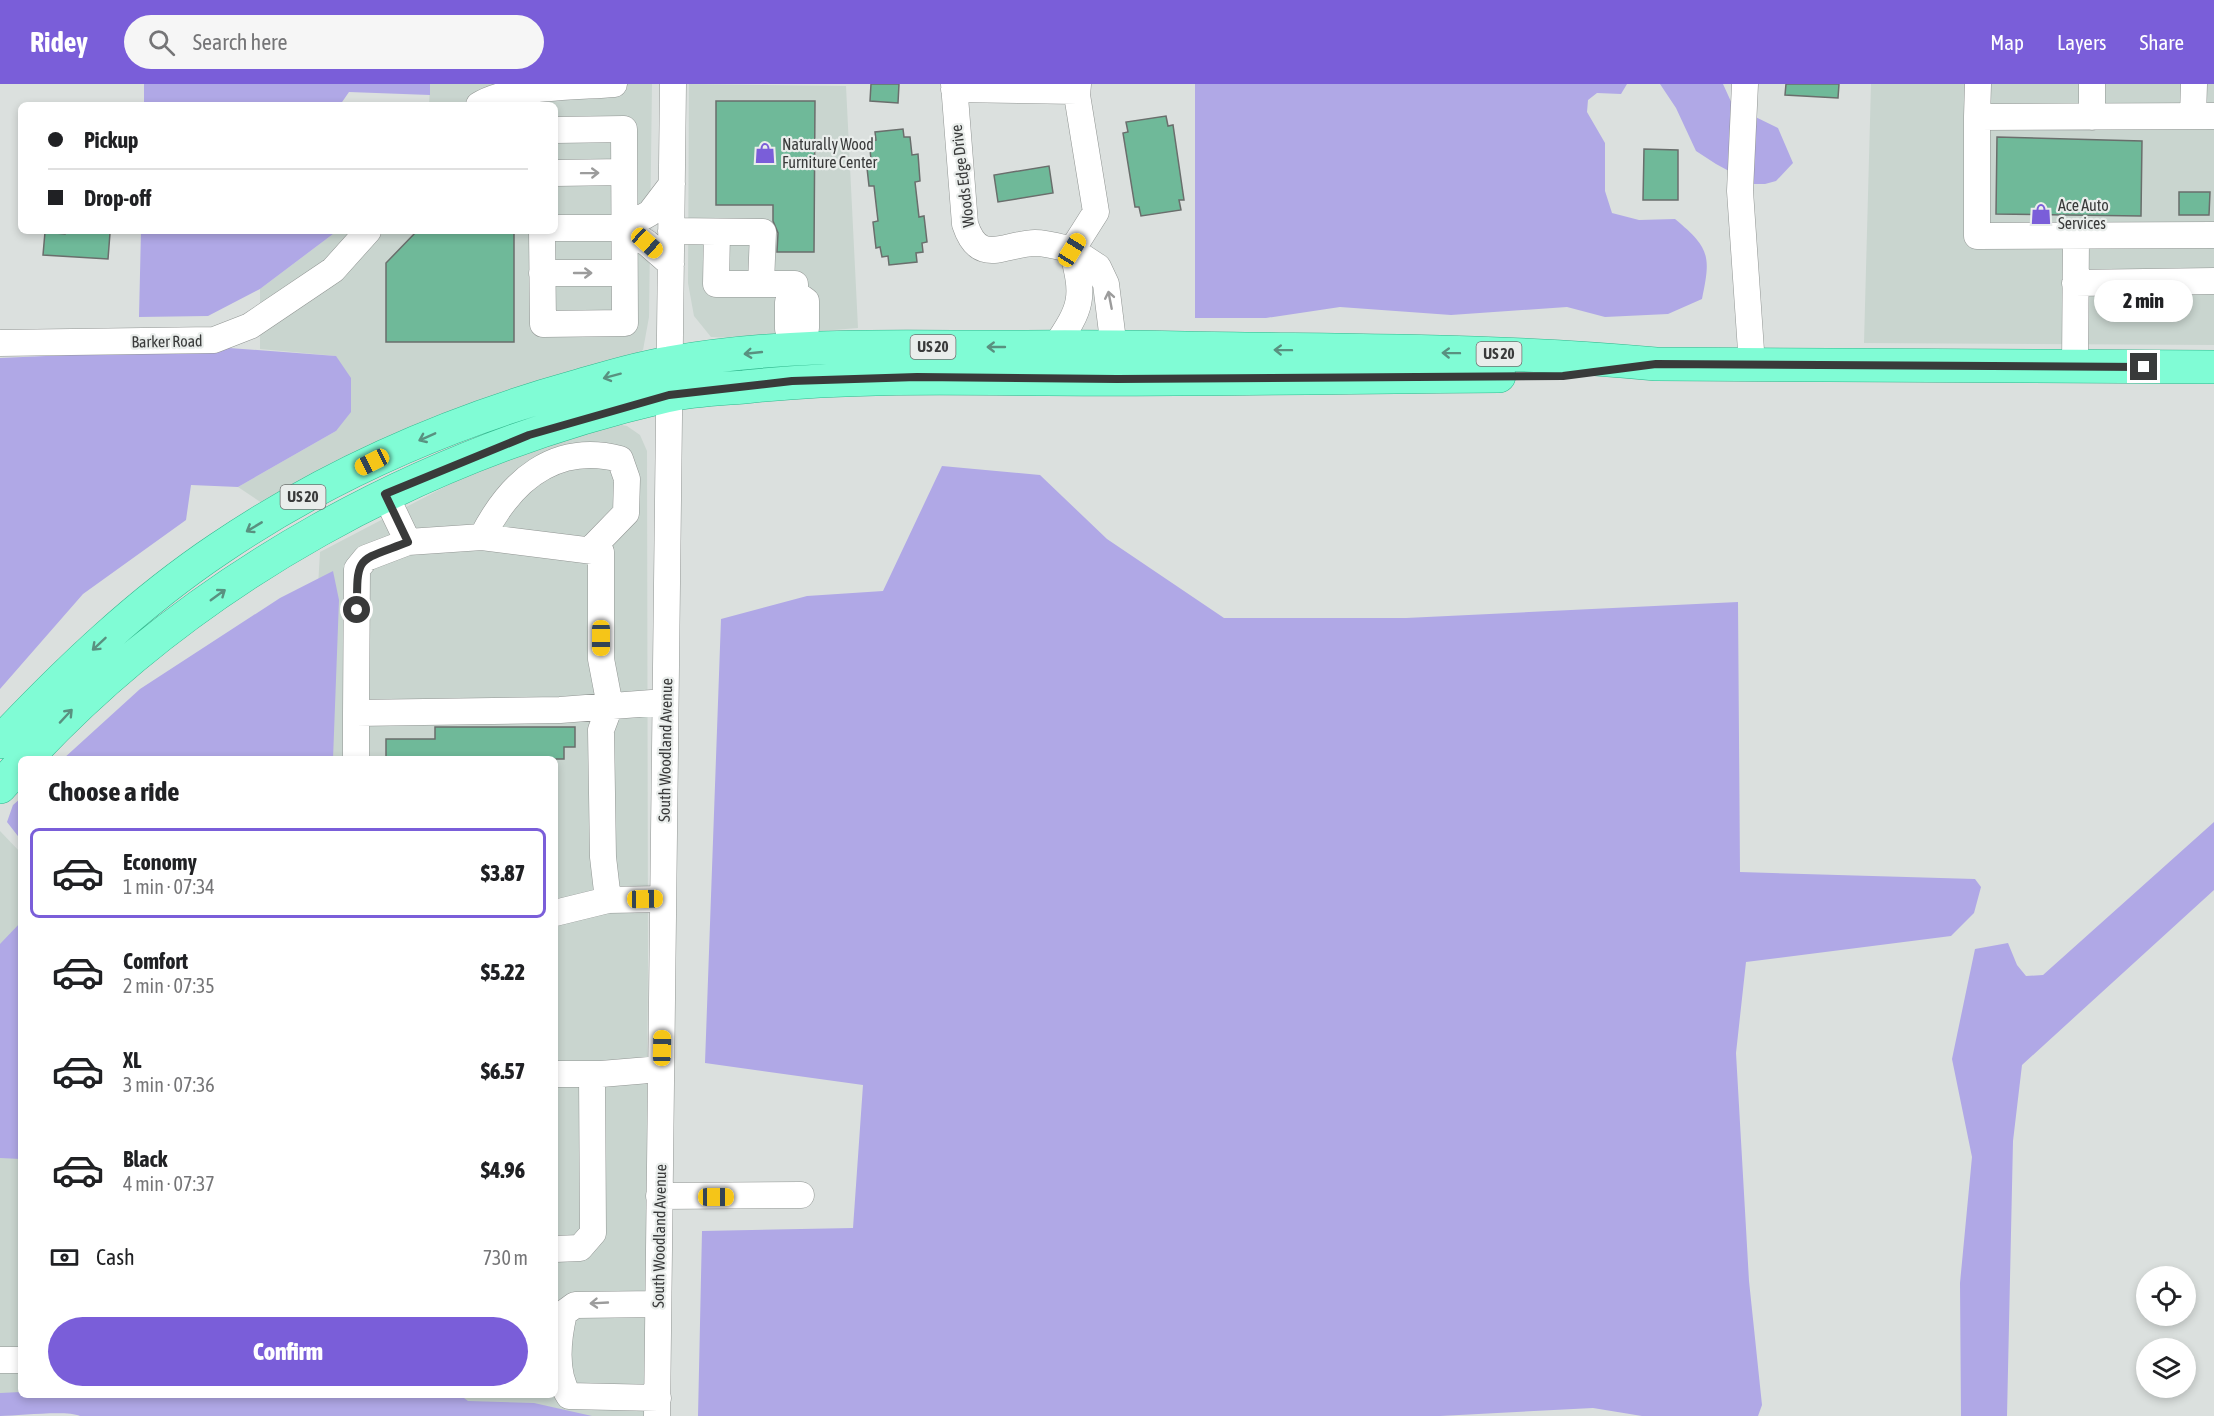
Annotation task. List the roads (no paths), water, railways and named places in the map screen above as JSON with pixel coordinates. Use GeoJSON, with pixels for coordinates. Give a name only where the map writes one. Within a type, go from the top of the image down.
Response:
{"type":"FeatureCollection","features":[{"type":"Feature","properties":{"kind":"main road","name":"US 20"},"geometry":{"type":"LineString","coordinates":[[0,742],[123,623],[218,549],[308,495],[436,433],[512,404],[669,363],[798,342],[871,346],[1116,346],[1568,356],[1656,364],[2214,367]]}},
{"type":"Feature","properties":{"kind":"main road","name":"US 20"},"geometry":{"type":"LineString","coordinates":[[29,756],[72,709],[153,641],[260,565],[385,494],[529,435],[669,395],[792,381],[917,377],[1117,379],[1563,376],[1656,364]]}},
{"type":"Feature","properties":{"kind":"main road"},"geometry":{"type":"LineString","coordinates":[[0,787],[18,767]]}},
{"type":"Feature","properties":{"kind":"street"},"geometry":{"type":"LineString","coordinates":[[484,102],[490,98],[502,96],[614,84]]}},
{"type":"Feature","properties":{"kind":"street","name":"South Woodland Avenue"},"geometry":{"type":"LineString","coordinates":[[658,1407],[673,84]]}},
{"type":"Feature","properties":{"kind":"street"},"geometry":{"type":"LineString","coordinates":[[1745,84],[1740,191],[1752,365]]}},
{"type":"Feature","properties":{"kind":"street"},"geometry":{"type":"LineString","coordinates":[[1978,84],[1977,236],[2076,238],[2214,235]]}},
{"type":"Feature","properties":{"kind":"street"},"geometry":{"type":"LineString","coordinates":[[2092,84],[2092,117]]}},
{"type":"Feature","properties":{"kind":"street"},"geometry":{"type":"LineString","coordinates":[[1977,117],[2204,116],[2194,84]]}},
{"type":"Feature","properties":{"kind":"street"},"geometry":{"type":"LineString","coordinates":[[954,86],[1078,87],[1096,212],[1072,250],[1081,300],[1075,317],[1055,347]]}},
{"type":"Feature","properties":{"kind":"street","name":"Woods Edge Drive"},"geometry":{"type":"LineString","coordinates":[[954,86],[965,224],[970,238],[979,248],[992,251],[1035,243],[1072,250]]}},
{"type":"Feature","properties":{"kind":"street"},"geometry":{"type":"LineString","coordinates":[[542,234],[543,324],[625,323],[624,129],[558,130]]}},
{"type":"Feature","properties":{"kind":"street"},"geometry":{"type":"LineString","coordinates":[[558,173],[624,172]]}},
{"type":"Feature","properties":{"kind":"street"},"geometry":{"type":"LineString","coordinates":[[558,228],[624,228],[650,213],[672,184]]}},
{"type":"Feature","properties":{"kind":"street"},"geometry":{"type":"LineString","coordinates":[[624,228],[647,243],[670,264]]}},
{"type":"Feature","properties":{"kind":"street"},"geometry":{"type":"LineString","coordinates":[[671,231],[763,232],[761,284]]}},
{"type":"Feature","properties":{"kind":"street"},"geometry":{"type":"LineString","coordinates":[[717,232],[716,284],[795,284],[795,294],[788,302],[788,329],[798,342]]}},
{"type":"Feature","properties":{"kind":"street","name":"Barker Road"},"geometry":{"type":"LineString","coordinates":[[0,343],[214,340],[250,326],[333,270],[365,234]]}},
{"type":"Feature","properties":{"kind":"street"},"geometry":{"type":"LineString","coordinates":[[2074,366],[2076,238]]}},
{"type":"Feature","properties":{"kind":"street"},"geometry":{"type":"LineString","coordinates":[[1072,250],[1098,267],[1107,284],[1116,346],[1117,379]]}},
{"type":"Feature","properties":{"kind":"street"},"geometry":{"type":"LineString","coordinates":[[542,273],[624,273]]}},
{"type":"Feature","properties":{"kind":"street"},"geometry":{"type":"LineString","coordinates":[[2075,283],[2214,281]]}},
{"type":"Feature","properties":{"kind":"street"},"geometry":{"type":"LineString","coordinates":[[482,537],[496,510],[528,474],[555,462],[597,453],[620,459],[627,479],[626,513],[590,550]]}},
{"type":"Feature","properties":{"kind":"street"},"geometry":{"type":"LineString","coordinates":[[385,494],[408,542]]}},
{"type":"Feature","properties":{"kind":"street"},"geometry":{"type":"LineString","coordinates":[[356,756],[357,569],[366,558],[408,542],[482,537],[601,552],[601,659],[610,706],[601,730],[603,858],[608,900]]}},
{"type":"Feature","properties":{"kind":"street"},"geometry":{"type":"LineString","coordinates":[[356,713],[560,710],[665,702]]}},
{"type":"Feature","properties":{"kind":"street"},"geometry":{"type":"LineString","coordinates":[[558,911],[608,900],[663,899]]}},
{"type":"Feature","properties":{"kind":"street"},"geometry":{"type":"LineString","coordinates":[[558,1074],[661,1069]]}},
{"type":"Feature","properties":{"kind":"street"},"geometry":{"type":"LineString","coordinates":[[558,1249],[580,1248],[593,1233],[592,1074]]}},
{"type":"Feature","properties":{"kind":"street"},"geometry":{"type":"LineString","coordinates":[[659,1196],[801,1195]]}},
{"type":"Feature","properties":{"kind":"street"},"geometry":{"type":"LineString","coordinates":[[658,1304],[575,1305],[564,1313],[560,1368],[562,1385],[569,1396],[658,1407]]}},
{"type":"Feature","properties":{"kind":"street"},"geometry":{"type":"LineString","coordinates":[[0,1360],[18,1360]]}},
{"type":"Feature","properties":{"kind":"place","name":"Naturally Wood Furniture Center"},"geometry":{"type":"Point","coordinates":[765,153]}},
{"type":"Feature","properties":{"kind":"place","name":"Ace Auto Services"},"geometry":{"type":"Point","coordinates":[2041,214]}}]}
